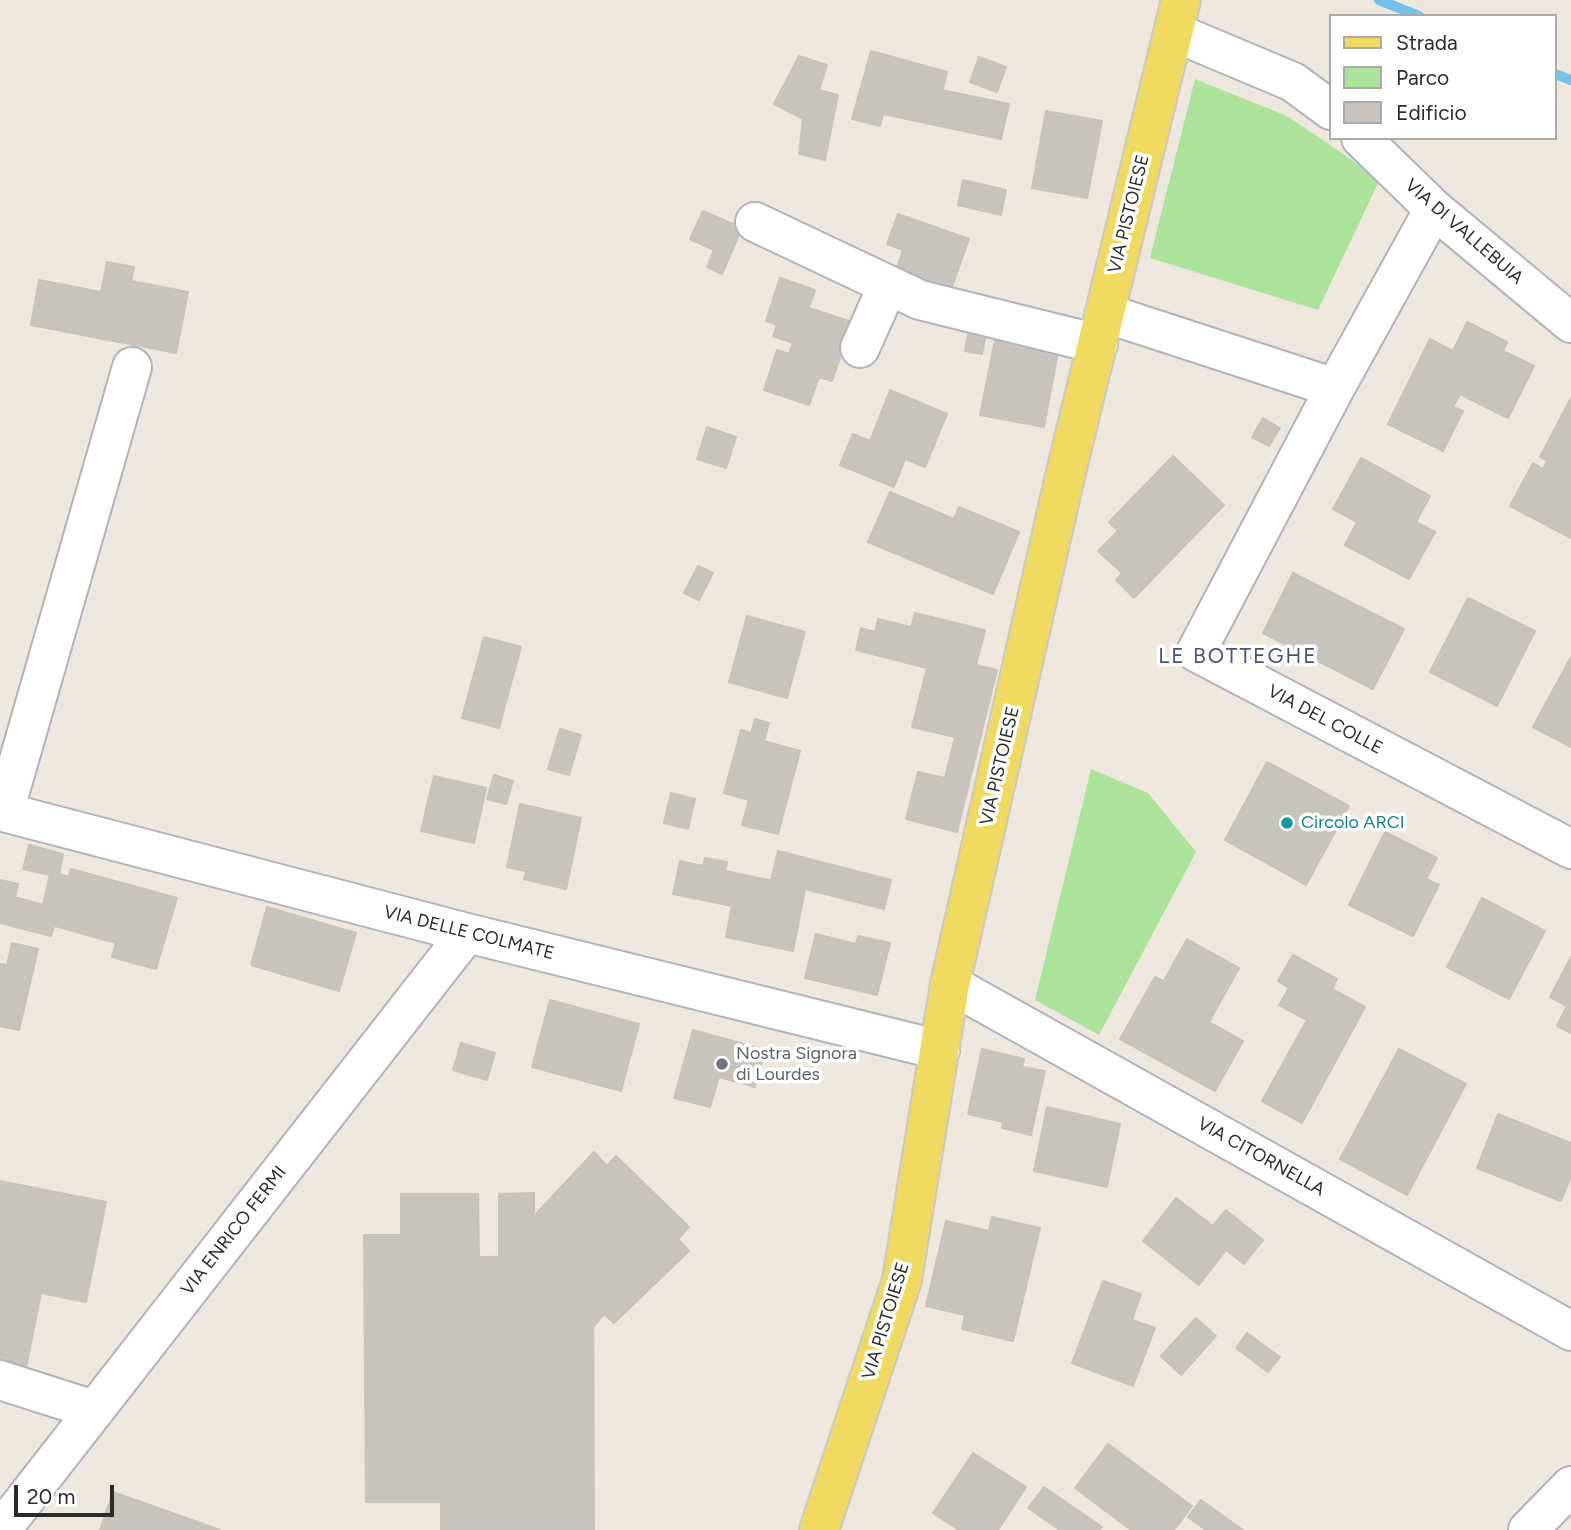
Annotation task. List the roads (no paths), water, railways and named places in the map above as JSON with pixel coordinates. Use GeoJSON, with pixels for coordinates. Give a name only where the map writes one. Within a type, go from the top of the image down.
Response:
{"type":"FeatureCollection","features":[{"type":"Feature","properties":{"kind":"main road","name":"VIA PISTOIESE"},"geometry":{"type":"LineString","coordinates":[[819,1530],[902,1280],[950,984],[1101,329],[1177,16]]}},
{"type":"Feature","properties":{"kind":"street"},"geometry":{"type":"LineString","coordinates":[[1177,16],[1293,82],[1330,109]]}},
{"type":"Feature","properties":{"kind":"street","name":"VIA DI VALLEBUIA"},"geometry":{"type":"LineString","coordinates":[[1363,140],[1434,209],[1571,323]]}},
{"type":"Feature","properties":{"kind":"street","name":"VIA DEL COLLE"},"geometry":{"type":"LineString","coordinates":[[1434,209],[1335,388],[1196,652],[1571,849]]}},
{"type":"Feature","properties":{"kind":"street"},"geometry":{"type":"LineString","coordinates":[[755,222],[920,300],[1101,329],[1335,388]]}},
{"type":"Feature","properties":{"kind":"street"},"geometry":{"type":"LineString","coordinates":[[860,348],[888,285]]}},
{"type":"Feature","properties":{"kind":"street"},"geometry":{"type":"LineString","coordinates":[[2,811],[132,367]]}},
{"type":"Feature","properties":{"kind":"street","name":"VIA DELLE COLMATE"},"geometry":{"type":"LineString","coordinates":[[2,811],[467,933],[940,1050]]}},
{"type":"Feature","properties":{"kind":"street","name":"VIA ENRICO FERMI"},"geometry":{"type":"LineString","coordinates":[[1,1530],[467,933]]}},
{"type":"Feature","properties":{"kind":"street","name":"VIA CITORNELLA"},"geometry":{"type":"LineString","coordinates":[[950,984],[1571,1331]]}},
{"type":"Feature","properties":{"kind":"street"},"geometry":{"type":"LineString","coordinates":[[0,1380],[94,1410]]}},
{"type":"Feature","properties":{"kind":"street"},"geometry":{"type":"LineString","coordinates":[[1528,1530],[1571,1486]]}},
{"type":"Feature","properties":{"kind":"waterway"},"geometry":{"type":"LineString","coordinates":[[1379,0],[1414,14]]}},
{"type":"Feature","properties":{"kind":"waterway"},"geometry":{"type":"LineString","coordinates":[[1557,75],[1571,80]]}},
{"type":"Feature","properties":{"kind":"place","name":"Circolo ARCI"},"geometry":{"type":"Point","coordinates":[1287,823]}},
{"type":"Feature","properties":{"kind":"place","name":"Nostra Signora di Lourdes"},"geometry":{"type":"Point","coordinates":[722,1064]}},
{"type":"Feature","properties":{"kind":"district","name":"LE BOTTEGHE"},"geometry":{"type":"Point","coordinates":[1238,657]}}]}
